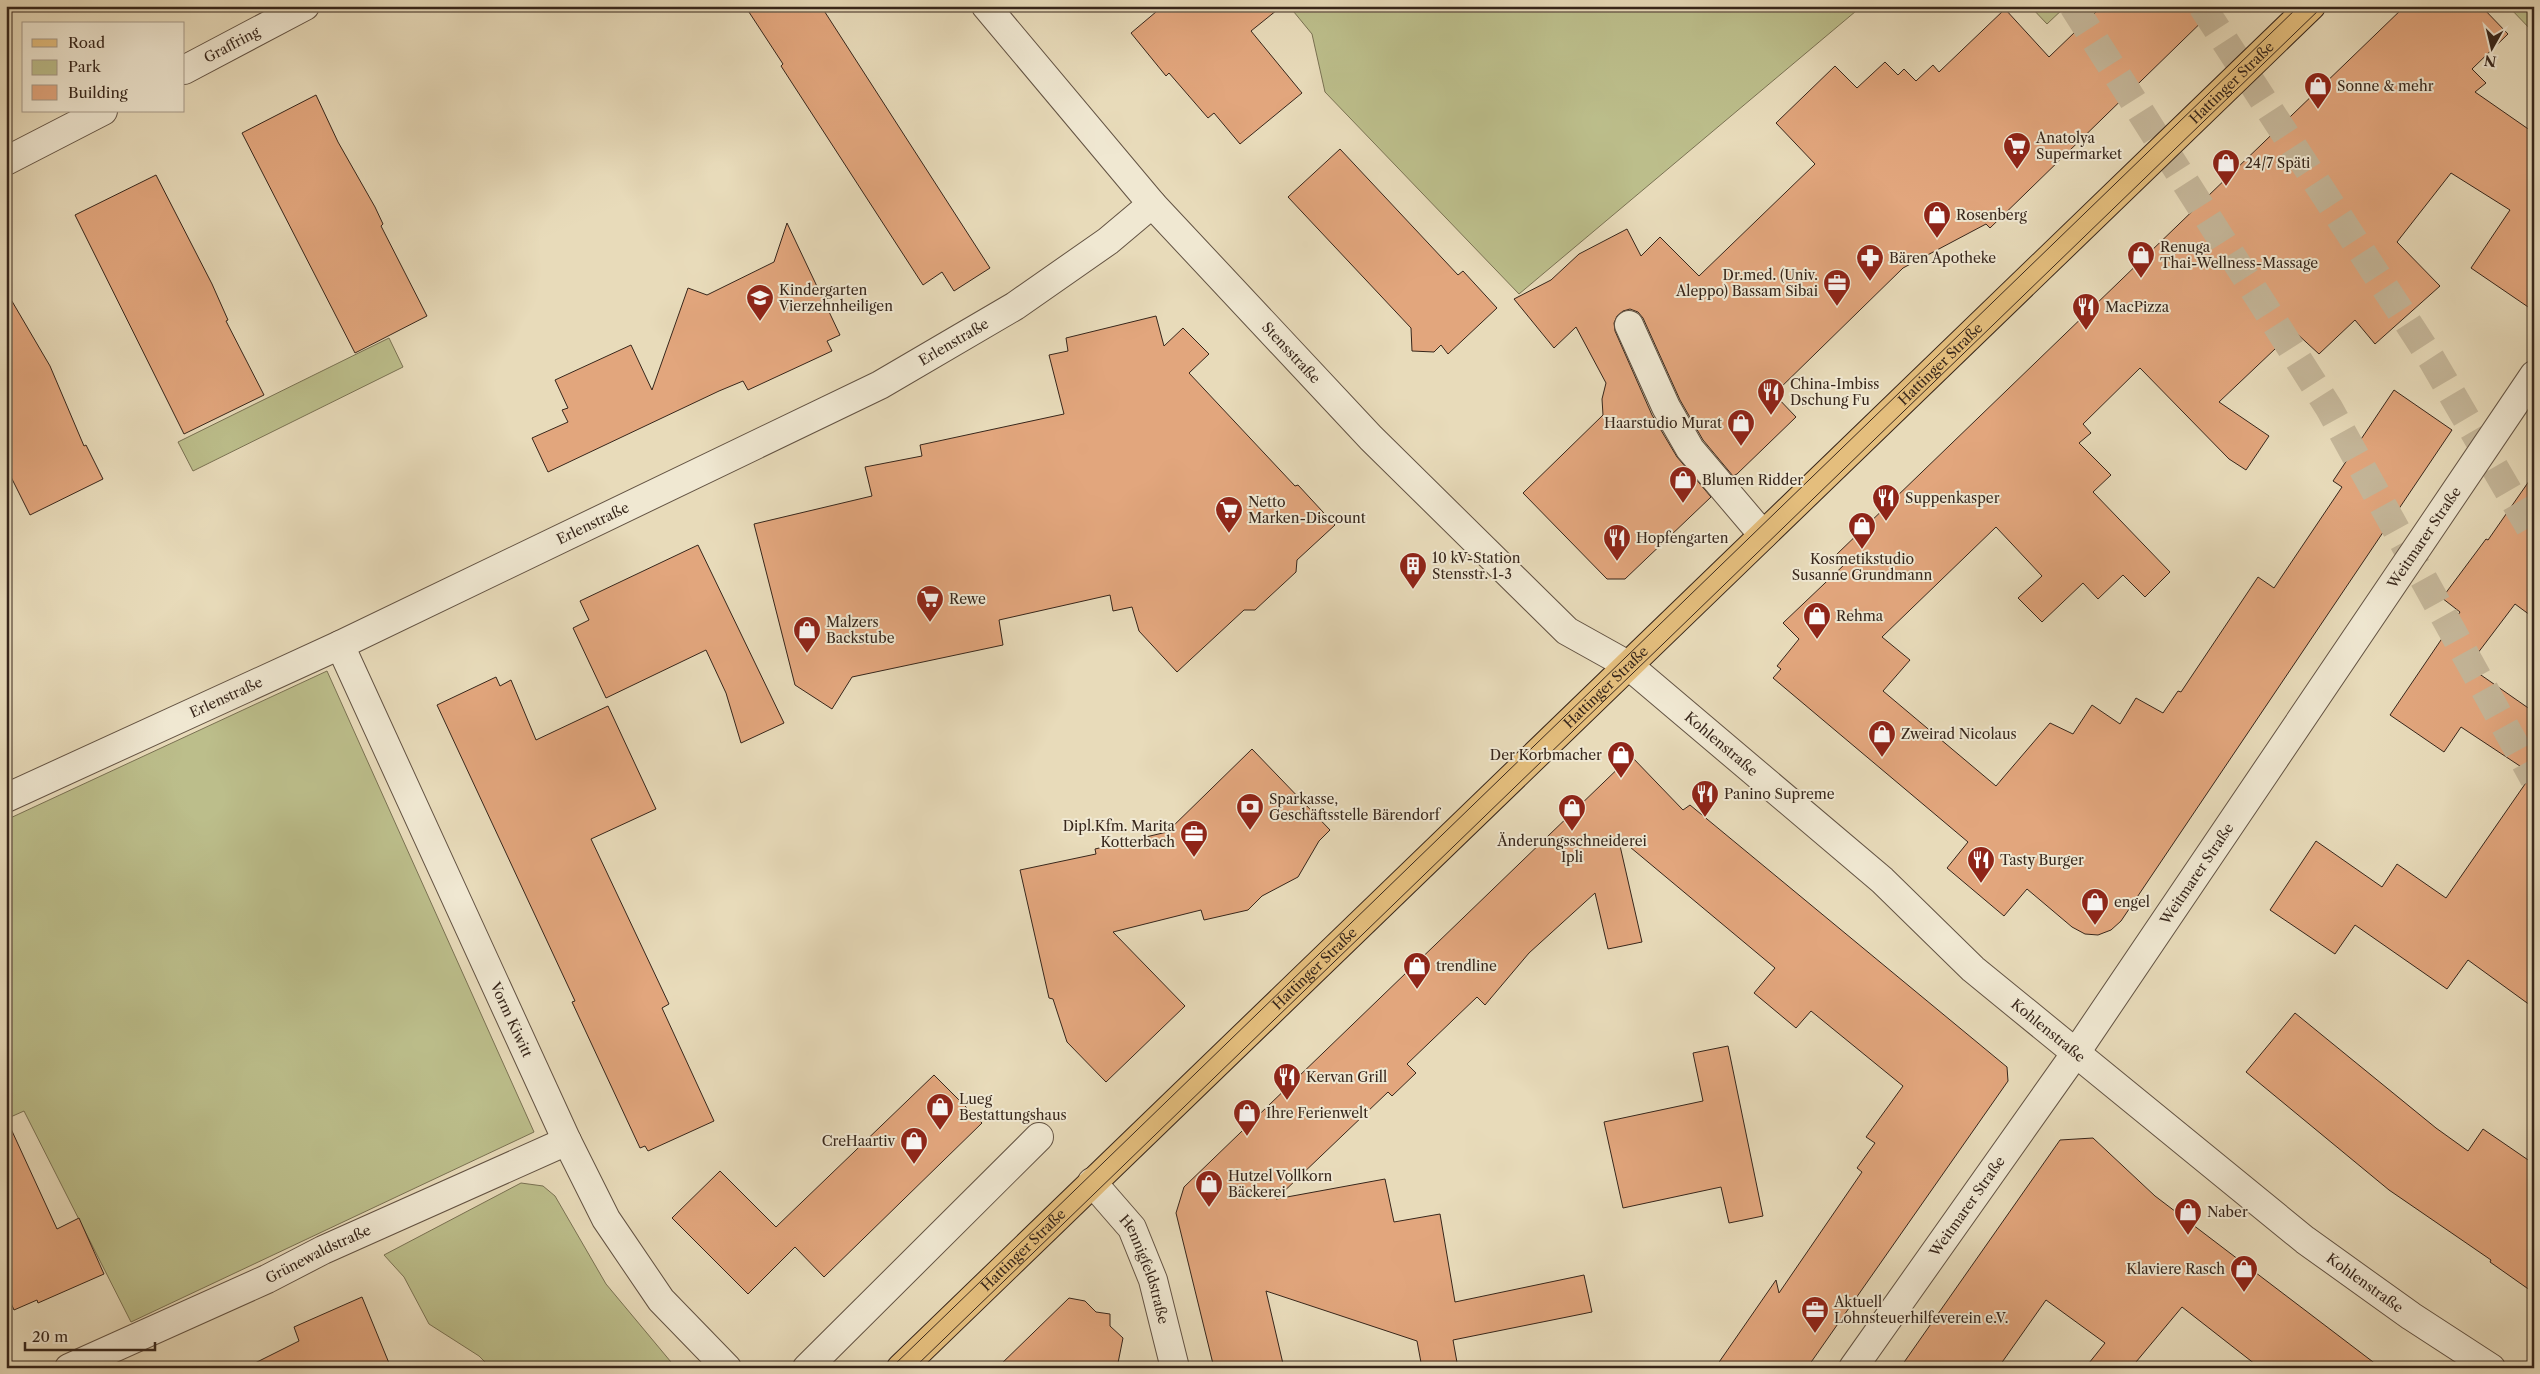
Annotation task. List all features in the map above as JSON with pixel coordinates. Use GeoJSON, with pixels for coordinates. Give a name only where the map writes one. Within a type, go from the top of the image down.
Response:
{"type":"FeatureCollection","features":[{"type":"Feature","properties":{"kind":"main road","name":"Hattinger Straße"},"geometry":{"type":"LineString","coordinates":[[901,1368],[2311,6]]}},
{"type":"Feature","properties":{"kind":"street","name":"Graffring"},"geometry":{"type":"LineString","coordinates":[[185,69],[305,6]]}},
{"type":"Feature","properties":{"kind":"street","name":"Stensstraße"},"geometry":{"type":"LineString","coordinates":[[986,6],[1152,204],[1371,438],[1567,631],[1628,665]]}},
{"type":"Feature","properties":{"kind":"street"},"geometry":{"type":"LineString","coordinates":[[6,161],[101,112]]}},
{"type":"Feature","properties":{"kind":"street","name":"Erlenstraße"},"geometry":{"type":"LineString","coordinates":[[6,798],[340,645],[880,385],[1015,306],[1108,241],[1152,204]]}},
{"type":"Feature","properties":{"kind":"street"},"geometry":{"type":"LineString","coordinates":[[1629,325],[1666,407],[1690,449],[1763,535]]}},
{"type":"Feature","properties":{"kind":"street","name":"Weitmarer Straße"},"geometry":{"type":"LineString","coordinates":[[1853,1368],[2075,1054],[2534,375]]}},
{"type":"Feature","properties":{"kind":"street","name":"Vorm Kiwitt"},"geometry":{"type":"LineString","coordinates":[[340,645],[567,1141],[606,1219],[661,1300],[727,1368]]}},
{"type":"Feature","properties":{"kind":"street","name":"Kohlenstraße"},"geometry":{"type":"LineString","coordinates":[[1628,665],[1882,880],[1973,970],[2075,1054],[2305,1240],[2411,1316],[2491,1368]]}},
{"type":"Feature","properties":{"kind":"street"},"geometry":{"type":"LineString","coordinates":[[806,1368],[1039,1137]]}},
{"type":"Feature","properties":{"kind":"street","name":"Grünewaldstraße"},"geometry":{"type":"LineString","coordinates":[[69,1368],[267,1279],[322,1250],[567,1141]]}},
{"type":"Feature","properties":{"kind":"street","name":"Hennigfeldstraße"},"geometry":{"type":"LineString","coordinates":[[1092,1182],[1132,1228],[1153,1280],[1175,1368]]}},
{"type":"Feature","properties":{"kind":"green space"},"geometry":{"type":"Polygon","coordinates":[[[1289,6],[1862,6],[1519,294],[1325,92],[1312,34],[1289,6]]]}},
{"type":"Feature","properties":{"kind":"green space"},"geometry":{"type":"Polygon","coordinates":[[[2030,6],[2066,6],[2047,24],[2030,6]]]}},
{"type":"Feature","properties":{"kind":"green space"},"geometry":{"type":"Polygon","coordinates":[[[2508,6],[2534,6],[2534,33],[2508,6]]]}},
{"type":"Feature","properties":{"kind":"green space"},"geometry":{"type":"Polygon","coordinates":[[[389,338],[403,367],[193,471],[178,442],[389,338]]]}},
{"type":"Feature","properties":{"kind":"green space"},"geometry":{"type":"Polygon","coordinates":[[[327,671],[534,1132],[131,1322],[24,1111],[6,1119],[6,820],[327,671]]]}},
{"type":"Feature","properties":{"kind":"green space"},"geometry":{"type":"Polygon","coordinates":[[[521,1183],[543,1186],[555,1196],[606,1284],[676,1368],[491,1368],[479,1356],[429,1324],[404,1277],[384,1255],[521,1183]]]}},
{"type":"Feature","properties":{"kind":"building"},"geometry":{"type":"Polygon","coordinates":[[[745,6],[821,6],[990,268],[954,291],[942,272],[923,285],[781,66],[783,64],[745,6]]]}},
{"type":"Feature","properties":{"kind":"building"},"geometry":{"type":"Polygon","coordinates":[[[1163,6],[1282,6],[1251,31],[1302,93],[1240,144],[1214,113],[1208,118],[1169,73],[1166,76],[1131,33],[1163,6]]]}},
{"type":"Feature","properties":{"kind":"building"},"geometry":{"type":"Polygon","coordinates":[[[2102,6],[2218,6],[1990,228],[1986,224],[1903,268],[1774,394],[1796,417],[1737,474],[1733,476],[1703,440],[1680,400],[1643,318],[1638,312],[1630,309],[1623,311],[1617,316],[1614,323],[1615,331],[1652,415],[1677,457],[1711,497],[1625,579],[1607,579],[1523,493],[1603,415],[1602,399],[1606,383],[1576,327],[1554,348],[1514,299],[1551,280],[1579,254],[1627,229],[1641,256],[1660,237],[1699,276],[1815,164],[1776,123],[1835,66],[1857,88],[1885,62],[1898,75],[1904,69],[1916,81],[1933,65],[1939,72],[2005,9],[2049,57],[2102,6]]]}},
{"type":"Feature","properties":{"kind":"building"},"geometry":{"type":"Polygon","coordinates":[[[2405,6],[2481,6],[2508,34],[2472,69],[2486,83],[2475,92],[2534,133],[2534,311],[2471,268],[2510,210],[2451,173],[2397,242],[2440,286],[2375,344],[2355,320],[2319,354],[2294,331],[2219,402],[2269,436],[2246,470],[2229,459],[2140,368],[2083,424],[2091,433],[2079,443],[2111,475],[2093,492],[2170,572],[2145,597],[2123,575],[2098,599],[2083,583],[2042,622],[2018,598],[2042,576],[1996,527],[1882,637],[1910,660],[1883,691],[1996,786],[2050,723],[2073,734],[2092,705],[2120,724],[2136,698],[2163,713],[2178,691],[2181,692],[2258,577],[2274,588],[2342,487],[2333,481],[2394,390],[2452,430],[2121,921],[2111,930],[2098,935],[2085,934],[2072,927],[2027,889],[2004,916],[1947,868],[1968,842],[1773,678],[1781,669],[1777,666],[1799,639],[1783,623],[1845,564],[1836,555],[2405,6]]]}},
{"type":"Feature","properties":{"kind":"building"},"geometry":{"type":"Polygon","coordinates":[[[316,95],[338,142],[375,207],[383,224],[381,226],[427,316],[355,353],[242,133],[316,95]]]}},
{"type":"Feature","properties":{"kind":"building"},"geometry":{"type":"Polygon","coordinates":[[[1340,149],[1458,275],[1463,271],[1497,308],[1448,354],[1441,345],[1434,352],[1412,351],[1411,328],[1288,197],[1340,149]]]}},
{"type":"Feature","properties":{"kind":"building"},"geometry":{"type":"Polygon","coordinates":[[[156,175],[212,284],[228,320],[226,321],[264,395],[184,434],[75,215],[156,175]]]}},
{"type":"Feature","properties":{"kind":"building"},"geometry":{"type":"Polygon","coordinates":[[[787,223],[840,335],[827,341],[832,351],[748,390],[743,381],[719,391],[548,472],[532,438],[568,422],[562,410],[568,408],[555,380],[631,345],[652,390],[688,288],[707,295],[774,262],[787,223]]]}},
{"type":"Feature","properties":{"kind":"building"},"geometry":{"type":"Polygon","coordinates":[[[6,291],[50,366],[84,446],[86,445],[103,479],[30,515],[6,467],[6,291]]]}},
{"type":"Feature","properties":{"kind":"building"},"geometry":{"type":"Polygon","coordinates":[[[1156,316],[1164,346],[1183,328],[1209,354],[1189,373],[1295,486],[1298,485],[1335,525],[1297,560],[1296,572],[1255,610],[1244,610],[1177,672],[1139,631],[1132,607],[1113,611],[1110,595],[999,620],[1003,645],[852,677],[832,709],[795,685],[754,524],[872,496],[865,467],[922,456],[920,445],[1064,414],[1049,355],[1068,351],[1066,338],[1156,316]]]}},
{"type":"Feature","properties":{"kind":"building"},"geometry":{"type":"Polygon","coordinates":[[[2534,474],[2534,618],[2515,604],[2468,666],[2534,712],[2534,1008],[2468,960],[2447,989],[2355,925],[2335,954],[2270,910],[2316,841],[2382,887],[2397,864],[2446,898],[2532,774],[2461,727],[2444,752],[2390,715],[2460,612],[2442,598],[2486,539],[2488,540],[2534,474]]]}},
{"type":"Feature","properties":{"kind":"building"},"geometry":{"type":"Polygon","coordinates":[[[698,545],[784,723],[741,743],[726,693],[706,650],[606,698],[573,628],[589,620],[580,601],[698,545]]]}},
{"type":"Feature","properties":{"kind":"building"},"geometry":{"type":"Polygon","coordinates":[[[496,677],[500,686],[511,680],[536,740],[608,706],[656,809],[591,839],[669,1004],[662,1008],[714,1121],[648,1151],[645,1146],[640,1148],[572,1002],[575,1001],[437,705],[496,677]]]}},
{"type":"Feature","properties":{"kind":"building"},"geometry":{"type":"Polygon","coordinates":[[[1252,749],[1330,830],[1319,841],[1298,877],[1262,896],[1248,910],[1204,920],[1201,910],[1113,932],[1185,1006],[1106,1082],[1067,1042],[1053,999],[1049,998],[1020,870],[1096,854],[1095,849],[1167,832],[1252,749]]]}},
{"type":"Feature","properties":{"kind":"building"},"geometry":{"type":"Polygon","coordinates":[[[1631,756],[1683,810],[1690,805],[2007,1067],[2008,1081],[1807,1368],[1715,1368],[1776,1280],[1779,1293],[1862,1172],[1857,1168],[1875,1143],[1866,1137],[1903,1086],[1811,1011],[1796,1028],[1754,993],[1775,968],[1618,837],[1642,942],[1608,949],[1595,893],[1529,953],[1485,1005],[1477,997],[1407,1064],[1416,1073],[1392,1096],[1388,1092],[1276,1199],[1385,1179],[1394,1222],[1440,1214],[1455,1302],[1584,1275],[1592,1312],[1453,1340],[1458,1368],[1422,1368],[1417,1341],[1266,1291],[1284,1368],[1214,1368],[1176,1213],[1184,1187],[1631,756]]]}},
{"type":"Feature","properties":{"kind":"building"},"geometry":{"type":"Polygon","coordinates":[[[2295,1013],[2436,1128],[2468,1151],[2483,1129],[2534,1164],[2534,1293],[2490,1262],[2491,1260],[2389,1190],[2246,1072],[2295,1013]]]}},
{"type":"Feature","properties":{"kind":"building"},"geometry":{"type":"Polygon","coordinates":[[[1728,1046],[1763,1216],[1729,1223],[1721,1187],[1623,1208],[1604,1122],[1703,1101],[1693,1053],[1728,1046]]]}},
{"type":"Feature","properties":{"kind":"building"},"geometry":{"type":"Polygon","coordinates":[[[934,1075],[982,1123],[824,1277],[795,1247],[748,1294],[672,1218],[720,1171],[776,1227],[934,1075]]]}},
{"type":"Feature","properties":{"kind":"building"},"geometry":{"type":"Polygon","coordinates":[[[6,1118],[57,1229],[79,1218],[104,1274],[38,1303],[37,1300],[14,1310],[6,1292],[6,1118]]]}},
{"type":"Feature","properties":{"kind":"building"},"geometry":{"type":"Polygon","coordinates":[[[2093,1138],[2155,1196],[2381,1368],[2260,1368],[2182,1307],[2131,1368],[2085,1368],[2105,1343],[2046,1300],[1998,1368],[1900,1368],[2060,1140],[2093,1138]]]}},
{"type":"Feature","properties":{"kind":"building"},"geometry":{"type":"Polygon","coordinates":[[[362,1297],[391,1368],[245,1368],[299,1341],[294,1327],[362,1297]]]}},
{"type":"Feature","properties":{"kind":"building"},"geometry":{"type":"Polygon","coordinates":[[[1069,1298],[1085,1301],[1096,1312],[1110,1314],[1110,1326],[1123,1338],[1117,1368],[997,1368],[1069,1298]]]}},
{"type":"Feature","properties":{"kind":"tunnel"},"geometry":{"type":"LineString","coordinates":[[2073,6],[2329,408],[2534,779]]}},
{"type":"Feature","properties":{"kind":"tunnel"},"geometry":{"type":"LineString","coordinates":[[2202,6],[2432,360],[2534,535]]}},
{"type":"Feature","properties":{"kind":"tram line"},"geometry":{"type":"LineString","coordinates":[[891,1368],[2299,6]]}},
{"type":"Feature","properties":{"kind":"tram line"},"geometry":{"type":"LineString","coordinates":[[914,1368],[2323,6]]}},
{"type":"Feature","properties":{"kind":"place","name":"Sonne & mehr"},"geometry":{"type":"Point","coordinates":[2318,110]}},
{"type":"Feature","properties":{"kind":"place","name":"Anatolya Supermarket"},"geometry":{"type":"Point","coordinates":[2017,170]}},
{"type":"Feature","properties":{"kind":"place","name":"24/7 Späti"},"geometry":{"type":"Point","coordinates":[2226,187]}},
{"type":"Feature","properties":{"kind":"place","name":"Rosenberg"},"geometry":{"type":"Point","coordinates":[1937,239]}},
{"type":"Feature","properties":{"kind":"place","name":"Renuga Thai-Wellness-Massage"},"geometry":{"type":"Point","coordinates":[2141,279]}},
{"type":"Feature","properties":{"kind":"place","name":"Bären Apotheke"},"geometry":{"type":"Point","coordinates":[1870,282]}},
{"type":"Feature","properties":{"kind":"place","name":"Dr.med. (Univ. Aleppo) Bassam Sibai"},"geometry":{"type":"Point","coordinates":[1837,307]}},
{"type":"Feature","properties":{"kind":"place","name":"Kindergarten Vierzehnheiligen"},"geometry":{"type":"Point","coordinates":[760,322]}},
{"type":"Feature","properties":{"kind":"place","name":"MacPizza"},"geometry":{"type":"Point","coordinates":[2086,331]}},
{"type":"Feature","properties":{"kind":"place","name":"China-Imbiss Dschung Fu"},"geometry":{"type":"Point","coordinates":[1771,416]}},
{"type":"Feature","properties":{"kind":"place","name":"Haarstudio Murat"},"geometry":{"type":"Point","coordinates":[1741,447]}},
{"type":"Feature","properties":{"kind":"place","name":"Blumen Ridder"},"geometry":{"type":"Point","coordinates":[1683,504]}},
{"type":"Feature","properties":{"kind":"place","name":"Suppenkasper"},"geometry":{"type":"Point","coordinates":[1886,522]}},
{"type":"Feature","properties":{"kind":"place","name":"Netto Marken-Discount"},"geometry":{"type":"Point","coordinates":[1229,534]}},
{"type":"Feature","properties":{"kind":"place","name":"Kosmetikstudio Susanne Grundmann"},"geometry":{"type":"Point","coordinates":[1862,550]}},
{"type":"Feature","properties":{"kind":"place","name":"Hopfengarten"},"geometry":{"type":"Point","coordinates":[1617,562]}},
{"type":"Feature","properties":{"kind":"place","name":"10 kV-Station Stensstr. 1-3"},"geometry":{"type":"Point","coordinates":[1413,590]}},
{"type":"Feature","properties":{"kind":"place","name":"Rewe"},"geometry":{"type":"Point","coordinates":[930,623]}},
{"type":"Feature","properties":{"kind":"place","name":"Rehma"},"geometry":{"type":"Point","coordinates":[1817,640]}},
{"type":"Feature","properties":{"kind":"place","name":"Malzers Backstube"},"geometry":{"type":"Point","coordinates":[807,654]}},
{"type":"Feature","properties":{"kind":"place","name":"Zweirad Nicolaus"},"geometry":{"type":"Point","coordinates":[1882,758]}},
{"type":"Feature","properties":{"kind":"place","name":"Der Korbmacher"},"geometry":{"type":"Point","coordinates":[1621,779]}},
{"type":"Feature","properties":{"kind":"place","name":"Panino Supreme"},"geometry":{"type":"Point","coordinates":[1705,818]}},
{"type":"Feature","properties":{"kind":"place","name":"Sparkasse, Geschäftsstelle Bärendorf"},"geometry":{"type":"Point","coordinates":[1250,831]}},
{"type":"Feature","properties":{"kind":"place","name":"Änderungsschneiderei Ipli"},"geometry":{"type":"Point","coordinates":[1572,832]}},
{"type":"Feature","properties":{"kind":"place","name":"Dipl.Kfm. Marita Kotterbach"},"geometry":{"type":"Point","coordinates":[1194,858]}},
{"type":"Feature","properties":{"kind":"place","name":"Tasty Burger"},"geometry":{"type":"Point","coordinates":[1981,884]}},
{"type":"Feature","properties":{"kind":"place","name":"engel"},"geometry":{"type":"Point","coordinates":[2095,926]}},
{"type":"Feature","properties":{"kind":"place","name":"trendline"},"geometry":{"type":"Point","coordinates":[1417,990]}},
{"type":"Feature","properties":{"kind":"place","name":"Kervan Grill"},"geometry":{"type":"Point","coordinates":[1287,1101]}},
{"type":"Feature","properties":{"kind":"place","name":"Lueg Bestattungshaus"},"geometry":{"type":"Point","coordinates":[940,1131]}},
{"type":"Feature","properties":{"kind":"place","name":"Ihre Ferienwelt"},"geometry":{"type":"Point","coordinates":[1247,1137]}},
{"type":"Feature","properties":{"kind":"place","name":"CreHaartiv"},"geometry":{"type":"Point","coordinates":[914,1165]}},
{"type":"Feature","properties":{"kind":"place","name":"Hutzel Vollkorn Bäckerei"},"geometry":{"type":"Point","coordinates":[1209,1208]}},
{"type":"Feature","properties":{"kind":"place","name":"Naber"},"geometry":{"type":"Point","coordinates":[2188,1236]}},
{"type":"Feature","properties":{"kind":"place","name":"Klaviere Rasch"},"geometry":{"type":"Point","coordinates":[2244,1293]}},
{"type":"Feature","properties":{"kind":"place","name":"Aktuell Lohnsteuerhilfeverein e.V."},"geometry":{"type":"Point","coordinates":[1815,1334]}}]}
